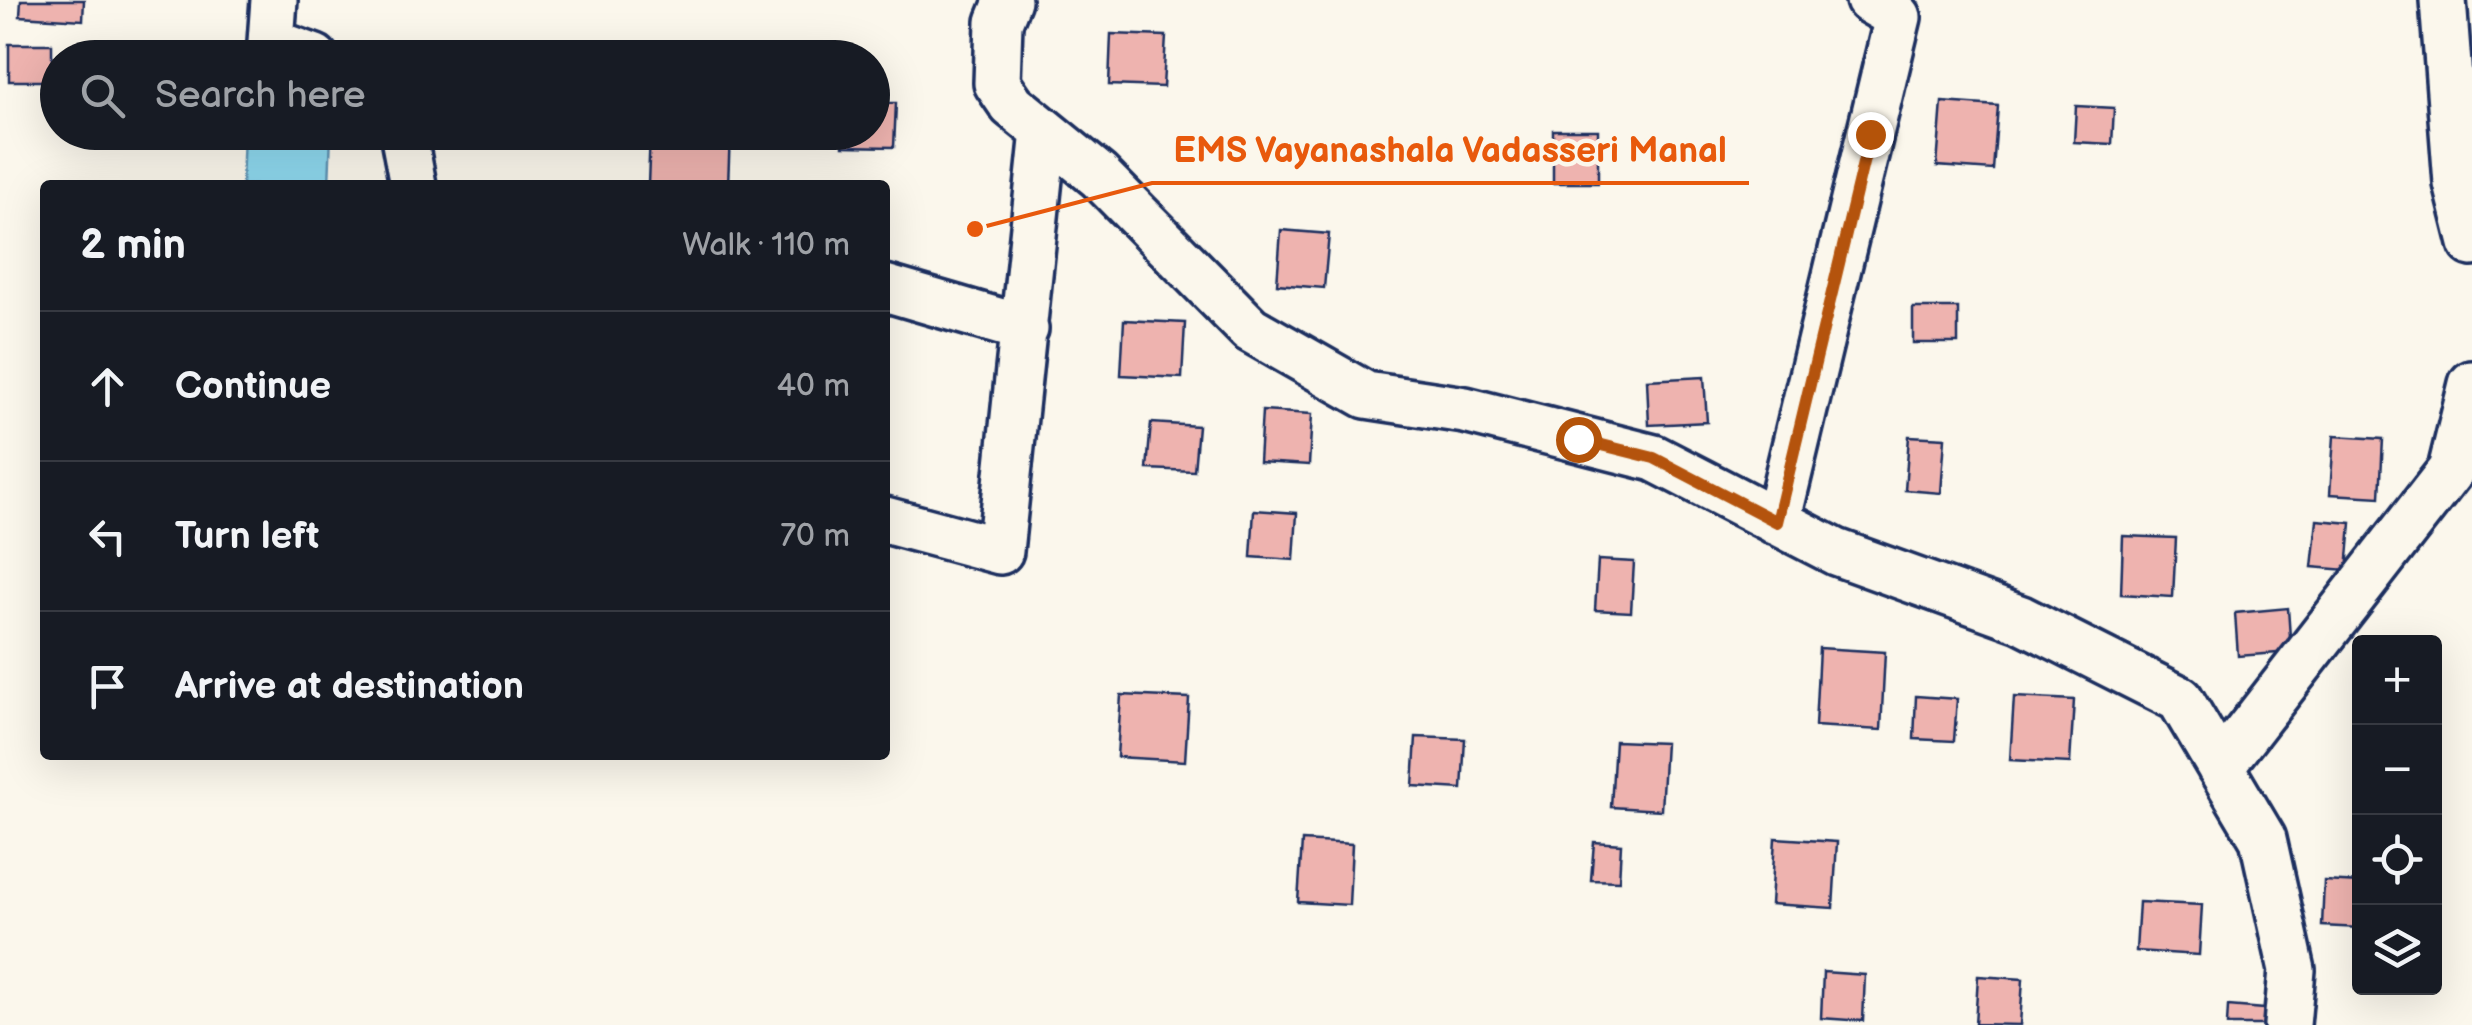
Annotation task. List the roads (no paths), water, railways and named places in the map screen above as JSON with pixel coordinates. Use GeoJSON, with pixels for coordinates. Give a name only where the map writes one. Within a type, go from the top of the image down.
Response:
{"type":"FeatureCollection","features":[{"type":"Feature","properties":{"kind":"street"},"geometry":{"type":"LineString","coordinates":[[270,40],[274,0]]}},
{"type":"Feature","properties":{"kind":"street"},"geometry":{"type":"LineString","coordinates":[[1008,0],[999,22],[997,84],[1012,106],[1099,176],[1250,329],[1366,395],[1464,410],[1654,458],[1836,552],[2021,619],[2180,700],[2263,839],[2292,970],[2287,1025]]}},
{"type":"Feature","properties":{"kind":"street"},"geometry":{"type":"LineString","coordinates":[[1777,522],[1898,17],[1869,0]]}},
{"type":"Feature","properties":{"kind":"street"},"geometry":{"type":"LineString","coordinates":[[2442,0],[2457,182],[2472,242]]}},
{"type":"Feature","properties":{"kind":"street"},"geometry":{"type":"LineString","coordinates":[[890,521],[1000,552],[1044,132]]}},
{"type":"Feature","properties":{"kind":"street"},"geometry":{"type":"LineString","coordinates":[[406,150],[413,180]]}},
{"type":"Feature","properties":{"kind":"street"},"geometry":{"type":"LineString","coordinates":[[890,289],[1025,329]]}},
{"type":"Feature","properties":{"kind":"street"},"geometry":{"type":"LineString","coordinates":[[2220,767],[2451,470],[2472,384]]}},
{"type":"Feature","properties":{"kind":"water"},"geometry":{"type":"Polygon","coordinates":[[[243,150],[330,150],[329,180],[242,180],[243,150]]]}},
{"type":"Feature","properties":{"kind":"place","name":"EMS Vayanashala Vadasseri Manal"},"geometry":{"type":"Point","coordinates":[975,229]}}]}
